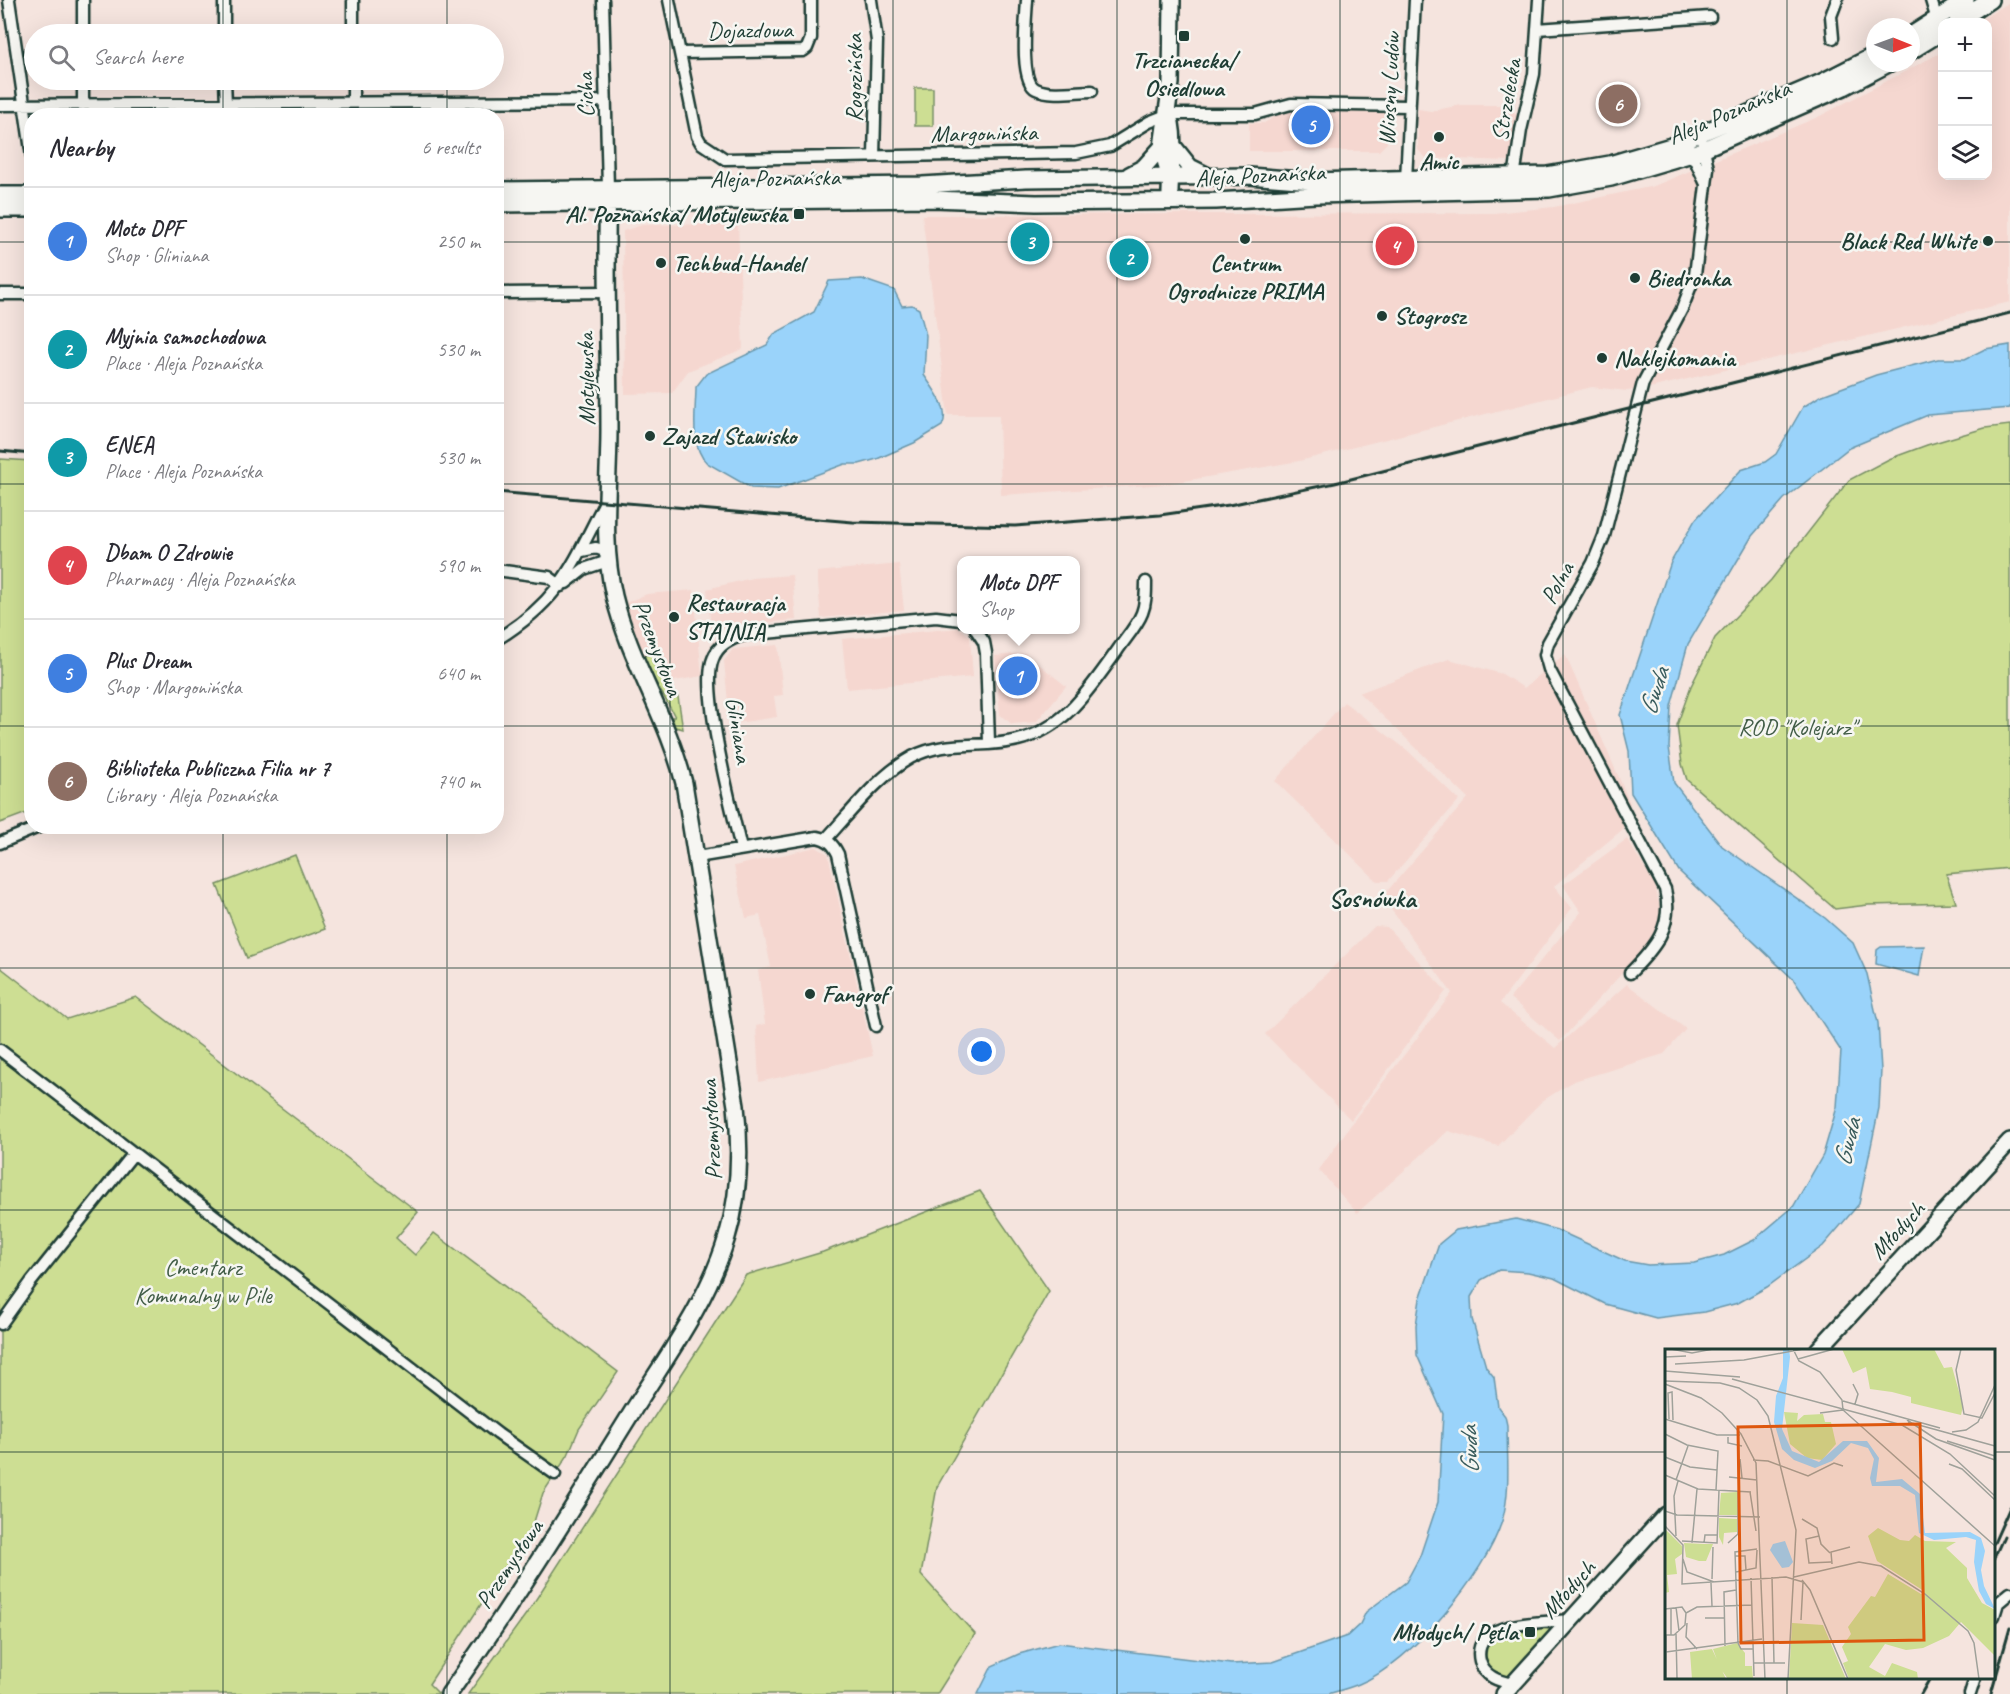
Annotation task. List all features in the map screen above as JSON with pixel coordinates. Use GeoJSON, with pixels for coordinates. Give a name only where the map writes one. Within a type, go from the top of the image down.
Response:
{"type":"FeatureCollection","features":[{"type":"Feature","properties":{"kind":"main road"},"geometry":{"type":"LineString","coordinates":[[1170,201],[1168,147],[1172,0]]}},
{"type":"Feature","properties":{"kind":"main road"},"geometry":{"type":"LineString","coordinates":[[1949,18],[1966,0]]}},
{"type":"Feature","properties":{"kind":"main road"},"geometry":{"type":"LineString","coordinates":[[1964,18],[1990,0]]}},
{"type":"Feature","properties":{"kind":"main road"},"geometry":{"type":"LineString","coordinates":[[1920,33],[1938,28]]}},
{"type":"Feature","properties":{"kind":"main road"},"geometry":{"type":"LineString","coordinates":[[1920,44],[1938,30]]}},
{"type":"Feature","properties":{"kind":"main road","name":"Aleja Poznańska"},"geometry":{"type":"LineString","coordinates":[[504,203],[608,195],[1082,178],[1209,177],[1312,181],[1514,178],[1599,167],[1696,144],[1866,60]]}},
{"type":"Feature","properties":{"kind":"main road","name":"Aleja Poznańska"},"geometry":{"type":"LineString","coordinates":[[504,190],[608,195],[933,199],[1050,203],[1549,189],[1621,176],[1696,144],[1827,95],[1872,72]]}},
{"type":"Feature","properties":{"kind":"main road"},"geometry":{"type":"LineString","coordinates":[[1168,147],[1190,167],[1209,177]]}},
{"type":"Feature","properties":{"kind":"main road"},"geometry":{"type":"LineString","coordinates":[[1123,178],[1144,167],[1168,147]]}},
{"type":"Feature","properties":{"kind":"main road"},"geometry":{"type":"LineString","coordinates":[[1050,203],[1057,188],[1082,178]]}},
{"type":"Feature","properties":{"kind":"main road"},"geometry":{"type":"LineString","coordinates":[[0,195],[24,195]]}},
{"type":"Feature","properties":{"kind":"main road","name":"Motylewska"},"geometry":{"type":"LineString","coordinates":[[605,501],[609,429],[608,195]]}},
{"type":"Feature","properties":{"kind":"main road"},"geometry":{"type":"LineString","coordinates":[[0,209],[24,209]]}},
{"type":"Feature","properties":{"kind":"main road","name":"Przemysłowa"},"geometry":{"type":"LineString","coordinates":[[449,1694],[560,1530],[696,1310],[719,1261],[737,1189],[738,1121],[697,857],[680,768],[627,639],[615,597],[608,557],[605,501]]}},
{"type":"Feature","properties":{"kind":"main road","name":"Młodych"},"geometry":{"type":"LineString","coordinates":[[1819,1349],[2010,1141]]}},
{"type":"Feature","properties":{"kind":"main road","name":"Młodych"},"geometry":{"type":"LineString","coordinates":[[1509,1689],[1665,1516]]}},
{"type":"Feature","properties":{"kind":"street"},"geometry":{"type":"LineString","coordinates":[[9,0],[24,108]]}},
{"type":"Feature","properties":{"kind":"street"},"geometry":{"type":"LineString","coordinates":[[83,24],[84,0]]}},
{"type":"Feature","properties":{"kind":"street"},"geometry":{"type":"LineString","coordinates":[[224,0],[225,24]]}},
{"type":"Feature","properties":{"kind":"street"},"geometry":{"type":"LineString","coordinates":[[352,0],[353,24]]}},
{"type":"Feature","properties":{"kind":"street","name":"Cicha"},"geometry":{"type":"LineString","coordinates":[[603,0],[608,195]]}},
{"type":"Feature","properties":{"kind":"street","name":"Margonińska"},"geometry":{"type":"LineString","coordinates":[[669,0],[697,136],[701,143],[722,158],[1086,152],[1110,146],[1149,122],[1169,114],[1255,114],[1291,104],[1408,106]]}},
{"type":"Feature","properties":{"kind":"street","name":"Dojazdowa"},"geometry":{"type":"LineString","coordinates":[[680,52],[803,51],[807,48],[811,38],[811,0]]}},
{"type":"Feature","properties":{"kind":"street","name":"Rogozińska"},"geometry":{"type":"LineString","coordinates":[[870,0],[877,41],[874,156]]}},
{"type":"Feature","properties":{"kind":"street"},"geometry":{"type":"LineString","coordinates":[[1027,0],[1026,67],[1029,83],[1035,89],[1045,91],[1092,92]]}},
{"type":"Feature","properties":{"kind":"street","name":"Wiosny Ludów"},"geometry":{"type":"LineString","coordinates":[[1406,180],[1415,0]]}},
{"type":"Feature","properties":{"kind":"street","name":"Strzelecka"},"geometry":{"type":"LineString","coordinates":[[1514,178],[1521,130],[1534,74],[1539,0]]}},
{"type":"Feature","properties":{"kind":"street"},"geometry":{"type":"LineString","coordinates":[[1833,38],[1831,16],[1837,0]]}},
{"type":"Feature","properties":{"kind":"street"},"geometry":{"type":"LineString","coordinates":[[1931,0],[1938,22]]}},
{"type":"Feature","properties":{"kind":"street","name":"Strzelecka"},"geometry":{"type":"LineString","coordinates":[[1537,29],[1710,17]]}},
{"type":"Feature","properties":{"kind":"street"},"geometry":{"type":"LineString","coordinates":[[83,90],[83,105]]}},
{"type":"Feature","properties":{"kind":"street"},"geometry":{"type":"LineString","coordinates":[[225,90],[226,104]]}},
{"type":"Feature","properties":{"kind":"street"},"geometry":{"type":"LineString","coordinates":[[353,90],[353,103]]}},
{"type":"Feature","properties":{"kind":"street"},"geometry":{"type":"LineString","coordinates":[[0,105],[606,101]]}},
{"type":"Feature","properties":{"kind":"street","name":"Polna"},"geometry":{"type":"LineString","coordinates":[[1630,973],[1652,951],[1664,931],[1668,911],[1665,889],[1549,669],[1545,649],[1599,550],[1615,501],[1643,383],[1690,292],[1698,257],[1706,188],[1696,144]]}},
{"type":"Feature","properties":{"kind":"street"},"geometry":{"type":"LineString","coordinates":[[504,293],[607,292]]}},
{"type":"Feature","properties":{"kind":"street"},"geometry":{"type":"LineString","coordinates":[[0,294],[24,294]]}},
{"type":"Feature","properties":{"kind":"street","name":"Motylewska"},"geometry":{"type":"LineString","coordinates":[[561,586],[582,551],[605,501]]}},
{"type":"Feature","properties":{"kind":"street"},"geometry":{"type":"LineString","coordinates":[[582,551],[596,548],[608,557]]}},
{"type":"Feature","properties":{"kind":"street","name":"Motylewska"},"geometry":{"type":"LineString","coordinates":[[504,635],[528,619],[561,586],[584,569],[608,557]]}},
{"type":"Feature","properties":{"kind":"street"},"geometry":{"type":"LineString","coordinates":[[504,571],[549,578],[561,586]]}},
{"type":"Feature","properties":{"kind":"street"},"geometry":{"type":"LineString","coordinates":[[826,839],[886,775],[905,761],[944,746],[1017,740],[1044,731],[1074,708],[1141,616],[1146,595],[1146,582]]}},
{"type":"Feature","properties":{"kind":"street","name":"Gliniana"},"geometry":{"type":"LineString","coordinates":[[741,849],[716,729],[710,673],[717,650],[733,639],[744,635],[936,617],[957,620]]}},
{"type":"Feature","properties":{"kind":"street"},"geometry":{"type":"LineString","coordinates":[[978,634],[984,642],[986,653],[989,742]]}},
{"type":"Feature","properties":{"kind":"street"},"geometry":{"type":"LineString","coordinates":[[0,843],[24,833]]}},
{"type":"Feature","properties":{"kind":"street"},"geometry":{"type":"LineString","coordinates":[[697,857],[817,837],[826,839],[838,854],[876,1026]]}},
{"type":"Feature","properties":{"kind":"street"},"geometry":{"type":"LineString","coordinates":[[0,1050],[507,1440],[555,1474]]}},
{"type":"Feature","properties":{"kind":"street"},"geometry":{"type":"LineString","coordinates":[[2,1324],[31,1282],[134,1153]]}},
{"type":"Feature","properties":{"kind":"street"},"geometry":{"type":"LineString","coordinates":[[1995,1613],[1998,1603],[2010,1593]]}},
{"type":"Feature","properties":{"kind":"street"},"geometry":{"type":"LineString","coordinates":[[1509,1689],[1493,1678],[1482,1666],[1480,1651],[1486,1637],[1502,1628],[1571,1620]]}},
{"type":"Feature","properties":{"kind":"street"},"geometry":{"type":"LineString","coordinates":[[1970,1694],[1974,1679]]}},
{"type":"Feature","properties":{"kind":"shaded area"},"geometry":{"type":"Polygon","coordinates":[[[2010,2],[2010,302],[1654,387],[1627,391],[1592,387],[1299,461],[1167,484],[1001,495],[999,415],[948,415],[922,215],[1494,213],[1554,207],[1654,186],[1818,117],[1904,72],[1920,72],[1920,64],[1938,54],[1938,180],[1992,180],[1992,18],[1984,18],[2010,2]]]}},
{"type":"Feature","properties":{"kind":"shaded area"},"geometry":{"type":"Polygon","coordinates":[[[1461,105],[1506,105],[1519,117],[1511,161],[1426,158],[1418,150],[1418,109],[1431,111],[1461,105]]]}},
{"type":"Feature","properties":{"kind":"shaded area"},"geometry":{"type":"Polygon","coordinates":[[[1285,111],[1389,112],[1387,143],[1379,151],[1249,151],[1249,123],[1264,123],[1285,111]]]}},
{"type":"Feature","properties":{"kind":"shaded area"},"geometry":{"type":"Polygon","coordinates":[[[738,224],[743,349],[688,371],[672,393],[625,394],[623,231],[642,225],[738,224]]]}},
{"type":"Feature","properties":{"kind":"shaded area"},"geometry":{"type":"Polygon","coordinates":[[[899,564],[904,610],[821,618],[817,572],[899,564]]]}},
{"type":"Feature","properties":{"kind":"shaded area"},"geometry":{"type":"Polygon","coordinates":[[[792,575],[796,620],[711,628],[707,589],[752,578],[792,575]]]}},
{"type":"Feature","properties":{"kind":"shaded area"},"geometry":{"type":"Polygon","coordinates":[[[694,590],[702,676],[658,684],[649,672],[638,645],[625,603],[647,594],[694,590]]]}},
{"type":"Feature","properties":{"kind":"shaded area"},"geometry":{"type":"Polygon","coordinates":[[[957,628],[957,634],[970,636],[973,677],[847,689],[842,639],[957,628]]]}},
{"type":"Feature","properties":{"kind":"shaded area"},"geometry":{"type":"Polygon","coordinates":[[[778,645],[783,695],[774,696],[777,717],[730,724],[724,661],[733,649],[778,645]]]}},
{"type":"Feature","properties":{"kind":"shaded area"},"geometry":{"type":"Polygon","coordinates":[[[1025,653],[1066,686],[1036,722],[1012,724],[1000,715],[995,656],[1025,653]]]}},
{"type":"Feature","properties":{"kind":"shaded area"},"geometry":{"type":"Polygon","coordinates":[[[1565,654],[1630,803],[1622,830],[1554,886],[1572,908],[1500,1003],[1555,1048],[1627,984],[1686,1029],[1664,1054],[1574,1081],[1542,1101],[1498,1146],[1448,1131],[1357,1213],[1319,1170],[1357,1116],[1452,993],[1382,897],[1468,798],[1359,693],[1449,659],[1502,674],[1524,688],[1565,654]]]}},
{"type":"Feature","properties":{"kind":"shaded area"},"geometry":{"type":"Polygon","coordinates":[[[1344,702],[1407,750],[1459,800],[1388,881],[1377,881],[1275,781],[1344,702]]]}},
{"type":"Feature","properties":{"kind":"shaded area"},"geometry":{"type":"Polygon","coordinates":[[[1627,839],[1655,885],[1662,918],[1647,946],[1560,1041],[1510,998],[1581,912],[1563,885],[1627,839]]]}},
{"type":"Feature","properties":{"kind":"shaded area"},"geometry":{"type":"Polygon","coordinates":[[[816,847],[828,854],[873,1056],[759,1082],[756,1026],[765,1024],[758,970],[771,967],[760,915],[746,918],[734,866],[816,847]]]}},
{"type":"Feature","properties":{"kind":"shaded area"},"geometry":{"type":"Polygon","coordinates":[[[1375,926],[1387,927],[1446,991],[1351,1120],[1265,1034],[1375,926]]]}},
{"type":"Feature","properties":{"kind":"green space"},"geometry":{"type":"Polygon","coordinates":[[[915,88],[933,88],[933,126],[915,126],[915,88]]]}},
{"type":"Feature","properties":{"kind":"green space","name":"ROD \"Kolejarz\""},"geometry":{"type":"Polygon","coordinates":[[[2010,425],[2010,868],[1946,874],[1956,903],[1868,905],[1835,909],[1687,780],[1682,764],[1677,725],[1691,686],[1715,638],[1771,580],[1849,480],[1889,459],[1927,445],[1985,428],[2010,425]]]}},
{"type":"Feature","properties":{"kind":"green space"},"geometry":{"type":"Polygon","coordinates":[[[0,459],[24,461],[24,814],[0,823],[0,459]]]}},
{"type":"Feature","properties":{"kind":"green space"},"geometry":{"type":"Polygon","coordinates":[[[652,653],[665,682],[678,697],[683,729],[675,727],[672,717],[675,717],[646,664],[643,656],[652,653]]]}},
{"type":"Feature","properties":{"kind":"green space"},"geometry":{"type":"Polygon","coordinates":[[[295,855],[325,929],[247,958],[217,885],[295,855]]]}},
{"type":"Feature","properties":{"kind":"green space","name":"Cmentarz Komunalny w Pile"},"geometry":{"type":"Polygon","coordinates":[[[0,967],[67,1019],[136,997],[418,1212],[396,1238],[415,1255],[434,1233],[618,1372],[579,1429],[568,1455],[543,1493],[533,1525],[429,1684],[439,1694],[0,1694],[0,967]]]}},
{"type":"Feature","properties":{"kind":"green space"},"geometry":{"type":"Polygon","coordinates":[[[980,1191],[1049,1291],[937,1487],[921,1575],[975,1634],[937,1694],[468,1694],[529,1610],[746,1275],[823,1252],[980,1191]]]}},
{"type":"Feature","properties":{"kind":"green space"},"geometry":{"type":"Polygon","coordinates":[[[1540,1627],[1552,1630],[1515,1673],[1508,1677],[1491,1670],[1485,1662],[1487,1647],[1498,1632],[1521,1629],[1526,1634],[1535,1633],[1540,1627]]]}},
{"type":"Feature","properties":{"kind":"water"},"geometry":{"type":"Polygon","coordinates":[[[862,279],[894,290],[902,306],[912,305],[919,309],[926,335],[924,375],[943,406],[942,426],[914,443],[877,459],[859,464],[845,464],[778,489],[751,488],[707,463],[698,447],[695,427],[696,387],[706,374],[767,345],[774,334],[814,312],[829,281],[862,279]]]}},
{"type":"Feature","properties":{"kind":"water","name":"Gwda"},"geometry":{"type":"Polygon","coordinates":[[[2010,345],[2010,408],[1928,415],[1849,448],[1784,499],[1752,536],[1688,644],[1671,706],[1669,747],[1674,783],[1722,846],[1825,918],[1853,943],[1867,974],[1878,1023],[1881,1070],[1879,1108],[1859,1204],[1823,1246],[1767,1287],[1738,1303],[1704,1312],[1656,1318],[1605,1304],[1554,1278],[1528,1272],[1499,1270],[1481,1280],[1471,1297],[1472,1319],[1486,1367],[1494,1377],[1498,1407],[1505,1416],[1507,1425],[1508,1486],[1505,1510],[1493,1543],[1463,1591],[1423,1637],[1380,1673],[1359,1684],[1328,1694],[978,1694],[992,1666],[1019,1654],[1059,1643],[1231,1664],[1273,1662],[1347,1636],[1360,1624],[1366,1612],[1406,1582],[1420,1556],[1438,1502],[1443,1414],[1417,1355],[1416,1325],[1420,1299],[1439,1244],[1456,1230],[1516,1219],[1557,1230],[1625,1261],[1648,1265],[1694,1263],[1724,1255],[1754,1240],[1793,1207],[1823,1155],[1837,1107],[1841,1051],[1794,980],[1679,871],[1631,793],[1629,751],[1620,715],[1671,562],[1695,520],[1741,470],[1765,462],[1776,454],[1803,407],[1820,396],[1876,375],[1938,359],[1965,359],[1985,349],[2010,345]]]}},
{"type":"Feature","properties":{"kind":"water"},"geometry":{"type":"Polygon","coordinates":[[[1924,946],[1919,976],[1876,964],[1877,950],[1881,947],[1924,946]]]}},
{"type":"Feature","properties":{"kind":"railway"},"geometry":{"type":"LineString","coordinates":[[504,493],[853,522],[1015,526],[1160,515],[1229,505],[1335,483],[2010,313]]}},
{"type":"Feature","properties":{"kind":"railway"},"geometry":{"type":"LineString","coordinates":[[0,451],[24,453]]}},
{"type":"Feature","properties":{"kind":"railway"},"geometry":{"type":"LineString","coordinates":[[1995,1541],[2010,1507]]}},
{"type":"Feature","properties":{"kind":"railway"},"geometry":{"type":"LineString","coordinates":[[1995,1556],[2004,1536]]}},
{"type":"Feature","properties":{"kind":"railway"},"geometry":{"type":"LineString","coordinates":[[1991,1694],[2010,1627]]}},
{"type":"Feature","properties":{"kind":"railway"},"geometry":{"type":"LineString","coordinates":[[1921,1694],[1929,1679]]}},
{"type":"Feature","properties":{"kind":"place","name":"Trzcianecka/ Osiedlowa"},"geometry":{"type":"Point","coordinates":[1184,36]}},
{"type":"Feature","properties":{"kind":"place","name":"Biblioteka Publiczna Filia nr 7"},"geometry":{"type":"Point","coordinates":[1618,104]}},
{"type":"Feature","properties":{"kind":"place","name":"Plus Dream"},"geometry":{"type":"Point","coordinates":[1311,125]}},
{"type":"Feature","properties":{"kind":"place","name":"Amic"},"geometry":{"type":"Point","coordinates":[1439,137]}},
{"type":"Feature","properties":{"kind":"place","name":"Al. Poznańska/ Motylewska"},"geometry":{"type":"Point","coordinates":[799,214]}},
{"type":"Feature","properties":{"kind":"place","name":"Centrum Ogrodnicze PRIMA"},"geometry":{"type":"Point","coordinates":[1245,239]}},
{"type":"Feature","properties":{"kind":"place","name":"Black Red White"},"geometry":{"type":"Point","coordinates":[1988,241]}},
{"type":"Feature","properties":{"kind":"place","name":"ENEA"},"geometry":{"type":"Point","coordinates":[1030,242]}},
{"type":"Feature","properties":{"kind":"place","name":"Dbam O Zdrowie"},"geometry":{"type":"Point","coordinates":[1395,246]}},
{"type":"Feature","properties":{"kind":"place","name":"Myjnia samochodowa"},"geometry":{"type":"Point","coordinates":[1129,258]}},
{"type":"Feature","properties":{"kind":"place","name":"Techbud-Handel"},"geometry":{"type":"Point","coordinates":[661,263]}},
{"type":"Feature","properties":{"kind":"place","name":"Biedronka"},"geometry":{"type":"Point","coordinates":[1635,278]}},
{"type":"Feature","properties":{"kind":"place","name":"Stogrosz"},"geometry":{"type":"Point","coordinates":[1382,316]}},
{"type":"Feature","properties":{"kind":"place","name":"Naklejkomania"},"geometry":{"type":"Point","coordinates":[1602,358]}},
{"type":"Feature","properties":{"kind":"place","name":"Zajazd Stawisko"},"geometry":{"type":"Point","coordinates":[650,436]}},
{"type":"Feature","properties":{"kind":"place","name":"Restauracja STAJNIA"},"geometry":{"type":"Point","coordinates":[674,617]}},
{"type":"Feature","properties":{"kind":"place","name":"Moto DPF"},"geometry":{"type":"Point","coordinates":[1018,676]}},
{"type":"Feature","properties":{"kind":"place","name":"Fangrof"},"geometry":{"type":"Point","coordinates":[810,994]}},
{"type":"Feature","properties":{"kind":"place","name":"Młodych/ Pętla"},"geometry":{"type":"Point","coordinates":[1530,1632]}},
{"type":"Feature","properties":{"kind":"district","name":"Sosnówka"},"geometry":{"type":"Point","coordinates":[1372,898]}}]}
